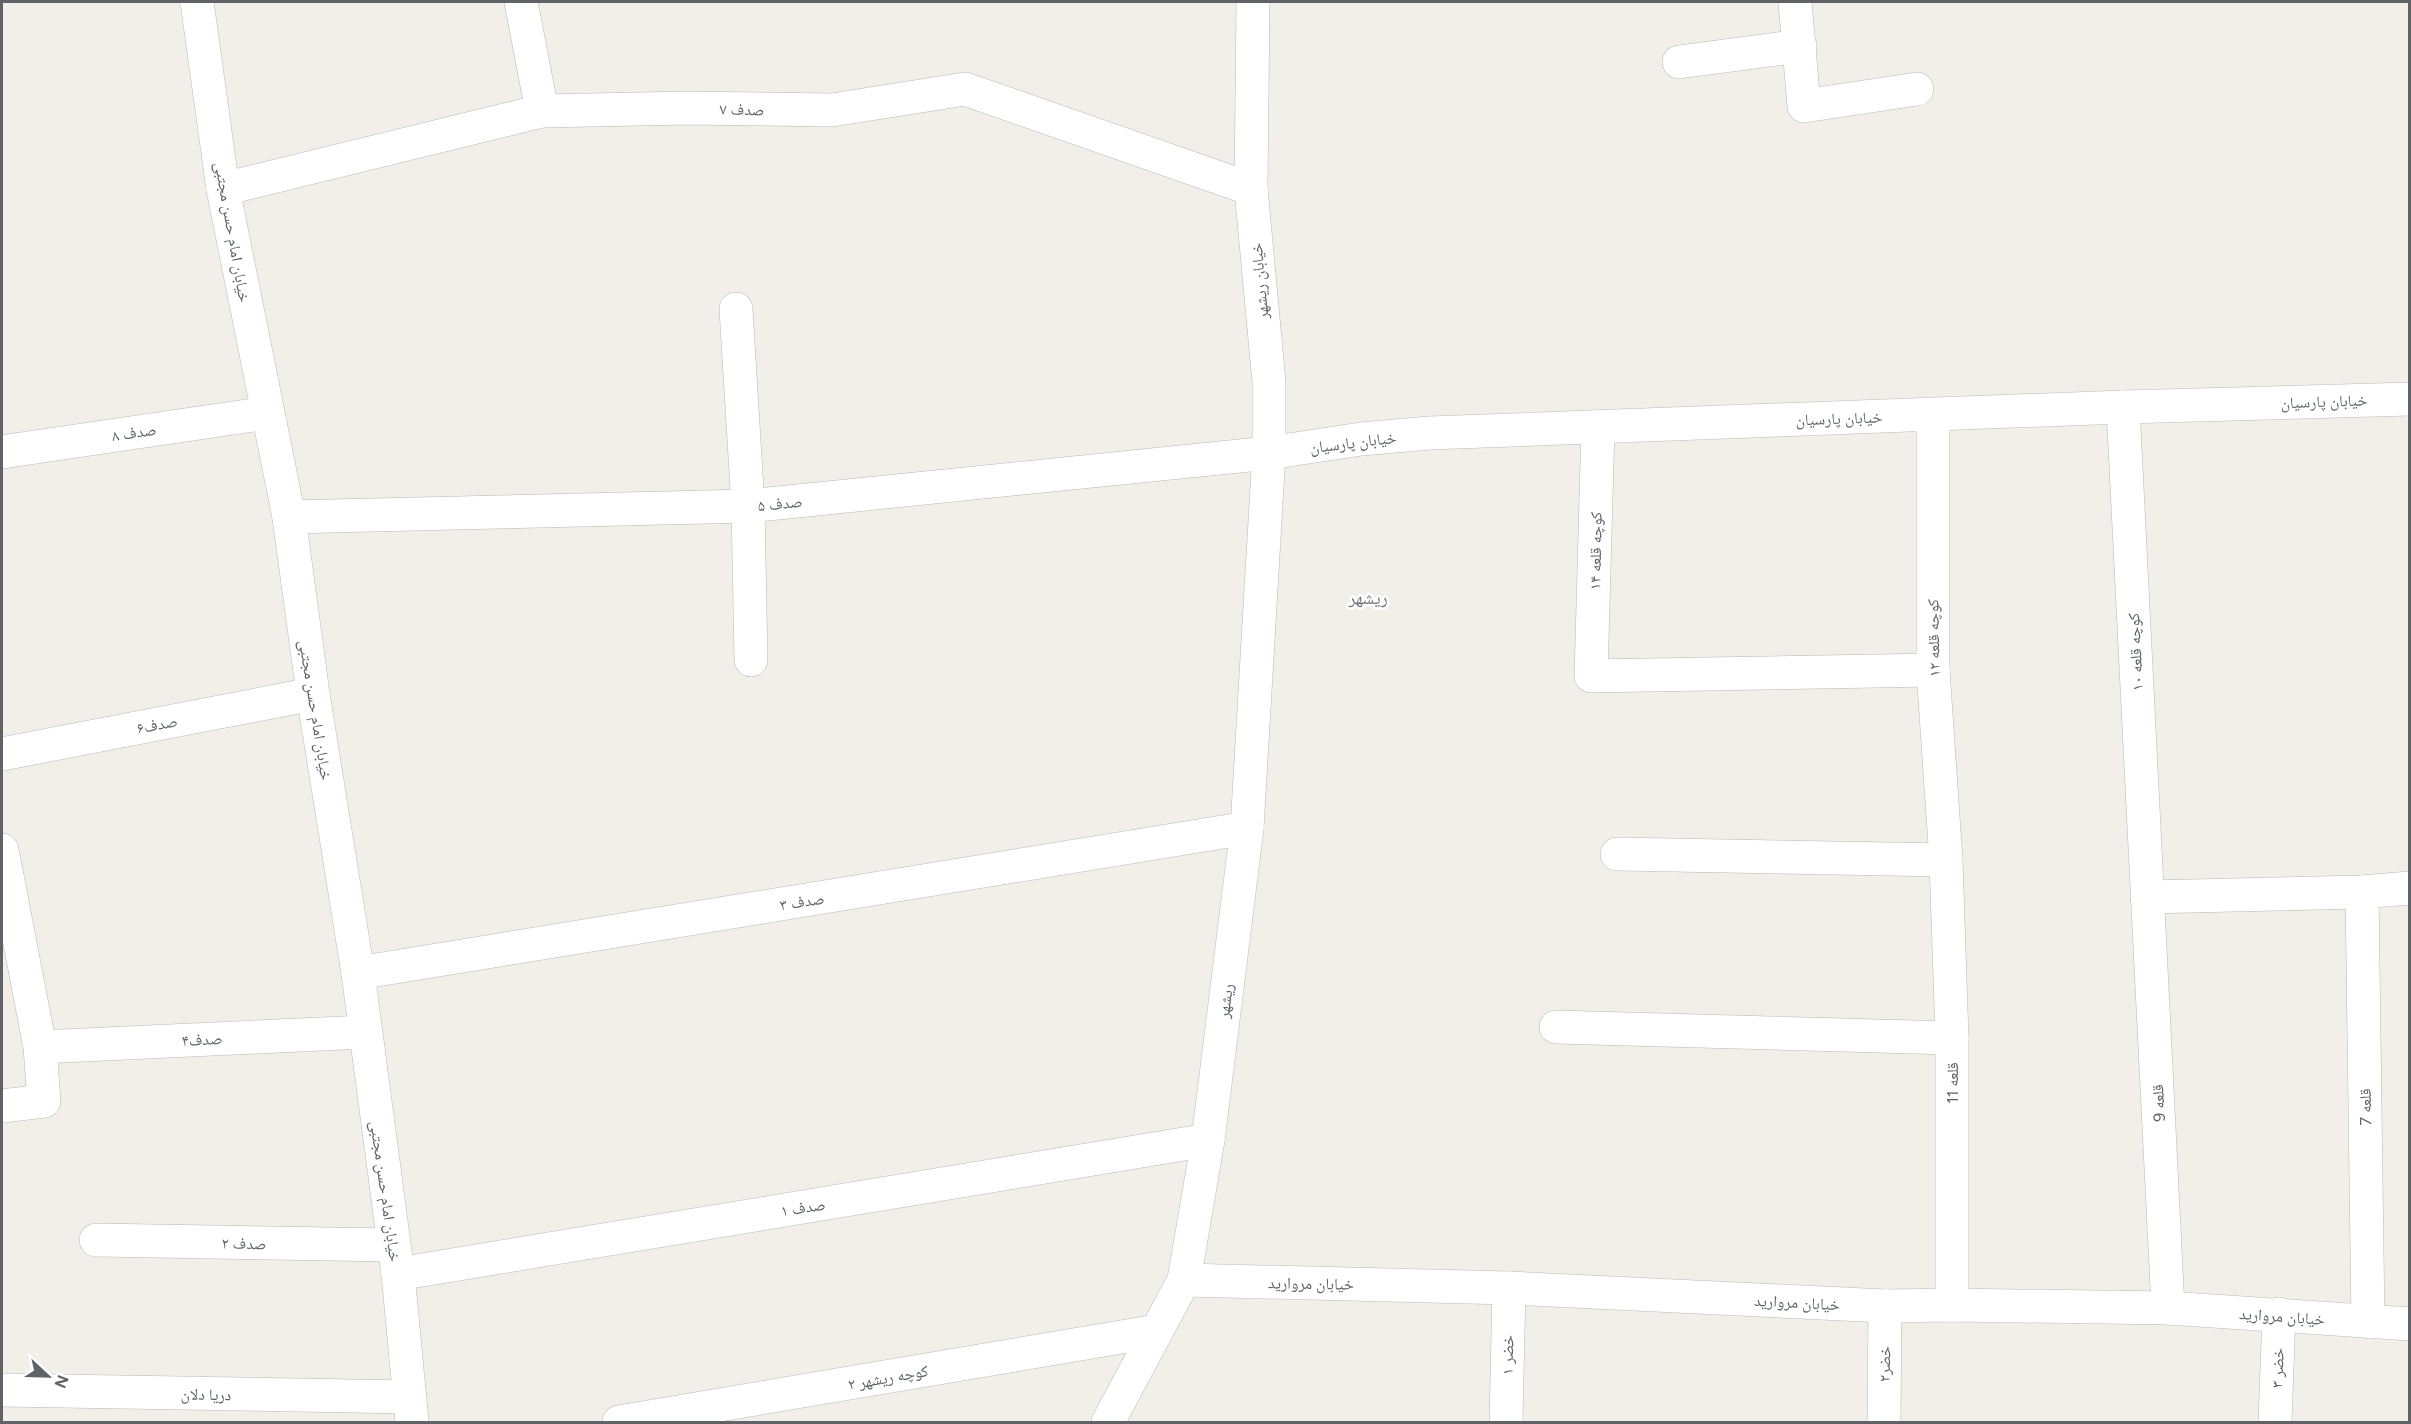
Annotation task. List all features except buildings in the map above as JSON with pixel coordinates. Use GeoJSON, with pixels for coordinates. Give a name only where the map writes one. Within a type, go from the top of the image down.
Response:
{"type":"FeatureCollection","features":[{"type":"Feature","properties":{"kind":"street","name":"خیابان امام حسن مجتبی"},"geometry":{"type":"LineString","coordinates":[[197,2],[224,189],[289,517],[313,694],[358,973],[396,1259],[411,1410]]}},
{"type":"Feature","properties":{"kind":"street"},"geometry":{"type":"LineString","coordinates":[[521,2],[543,111]]}},
{"type":"Feature","properties":{"kind":"street","name":"خیابان ریشهر"},"geometry":{"type":"LineString","coordinates":[[1253,2],[1251,189],[1269,382],[1269,453],[1264,560]]}},
{"type":"Feature","properties":{"kind":"street"},"geometry":{"type":"LineString","coordinates":[[1795,2],[1804,106],[1917,89]]}},
{"type":"Feature","properties":{"kind":"street"},"geometry":{"type":"LineString","coordinates":[[1679,62],[1800,46]]}},
{"type":"Feature","properties":{"kind":"street","name":"صدف ۷"},"geometry":{"type":"LineString","coordinates":[[224,189],[543,111],[687,108],[832,110],[965,89],[1251,189]]}},
{"type":"Feature","properties":{"kind":"street"},"geometry":{"type":"LineString","coordinates":[[736,309],[748,506],[751,660]]}},
{"type":"Feature","properties":{"kind":"street","name":"خیابان پارسیان"},"geometry":{"type":"LineString","coordinates":[[1269,453],[1361,439],[1430,433],[2123,407],[2409,399]]}},
{"type":"Feature","properties":{"kind":"street","name":"کوچه قلعه ۱۰"},"geometry":{"type":"LineString","coordinates":[[2123,407],[2147,897]]}},
{"type":"Feature","properties":{"kind":"street","name":"صدف ۸"},"geometry":{"type":"LineString","coordinates":[[2,452],[267,412]]}},
{"type":"Feature","properties":{"kind":"street","name":"کوچه قلعه ۱۲"},"geometry":{"type":"LineString","coordinates":[[1933,415],[1933,670],[1946,860]]}},
{"type":"Feature","properties":{"kind":"street","name":"کوچه قلعه ۱۴"},"geometry":{"type":"LineString","coordinates":[[1598,427],[1591,676],[1933,670]]}},
{"type":"Feature","properties":{"kind":"street","name":"صدف ۵"},"geometry":{"type":"LineString","coordinates":[[289,517],[748,506],[1269,453]]}},
{"type":"Feature","properties":{"kind":"street","name":"ریشهر"},"geometry":{"type":"LineString","coordinates":[[1108,1422],[1184,1280],[1208,1140],[1247,828],[1264,560]]}},
{"type":"Feature","properties":{"kind":"street","name":"صدف۶"},"geometry":{"type":"LineString","coordinates":[[2,754],[313,694]]}},
{"type":"Feature","properties":{"kind":"street","name":"صدف ۳"},"geometry":{"type":"LineString","coordinates":[[358,973],[1247,828]]}},
{"type":"Feature","properties":{"kind":"street"},"geometry":{"type":"LineString","coordinates":[[2,850],[40,1047],[44,1101],[2,1106]]}},
{"type":"Feature","properties":{"kind":"street"},"geometry":{"type":"LineString","coordinates":[[1617,854],[1946,860]]}},
{"type":"Feature","properties":{"kind":"street","name":"قلعه 11"},"geometry":{"type":"LineString","coordinates":[[1946,860],[1952,1038],[1952,1305]]}},
{"type":"Feature","properties":{"kind":"street"},"geometry":{"type":"LineString","coordinates":[[2147,897],[2362,892],[2409,888]]}},
{"type":"Feature","properties":{"kind":"street","name":"قلعه 7"},"geometry":{"type":"LineString","coordinates":[[2362,892],[2368,1322]]}},
{"type":"Feature","properties":{"kind":"street","name":"قلعه 9"},"geometry":{"type":"LineString","coordinates":[[2147,897],[2169,1308]]}},
{"type":"Feature","properties":{"kind":"street"},"geometry":{"type":"LineString","coordinates":[[1556,1027],[1952,1038]]}},
{"type":"Feature","properties":{"kind":"street","name":"صدف۴"},"geometry":{"type":"LineString","coordinates":[[40,1047],[365,1032]]}},
{"type":"Feature","properties":{"kind":"street","name":"صدف ۱"},"geometry":{"type":"LineString","coordinates":[[396,1259],[1208,1140]]}},
{"type":"Feature","properties":{"kind":"street","name":"صدف ۲"},"geometry":{"type":"LineString","coordinates":[[96,1240],[396,1259]]}},
{"type":"Feature","properties":{"kind":"street","name":"خیابان مروارید"},"geometry":{"type":"LineString","coordinates":[[1184,1280],[1509,1288],[1886,1306],[2169,1308],[2409,1323]]}},
{"type":"Feature","properties":{"kind":"street","name":"خضر ۱"},"geometry":{"type":"LineString","coordinates":[[1506,1422],[1509,1288]]}},
{"type":"Feature","properties":{"kind":"street","name":"خضر۲"},"geometry":{"type":"LineString","coordinates":[[1884,1422],[1886,1306]]}},
{"type":"Feature","properties":{"kind":"street","name":"خضر ۳"},"geometry":{"type":"LineString","coordinates":[[2275,1422],[2279,1314]]}},
{"type":"Feature","properties":{"kind":"street","name":"کوچه ریشهر ۲"},"geometry":{"type":"LineString","coordinates":[[619,1422],[1157,1331]]}},
{"type":"Feature","properties":{"kind":"street","name":"دریا دلان"},"geometry":{"type":"LineString","coordinates":[[2,1390],[411,1410]]}},
{"type":"Feature","properties":{"kind":"district","name":"ریشهر"},"geometry":{"type":"Point","coordinates":[1368,598]}}]}
